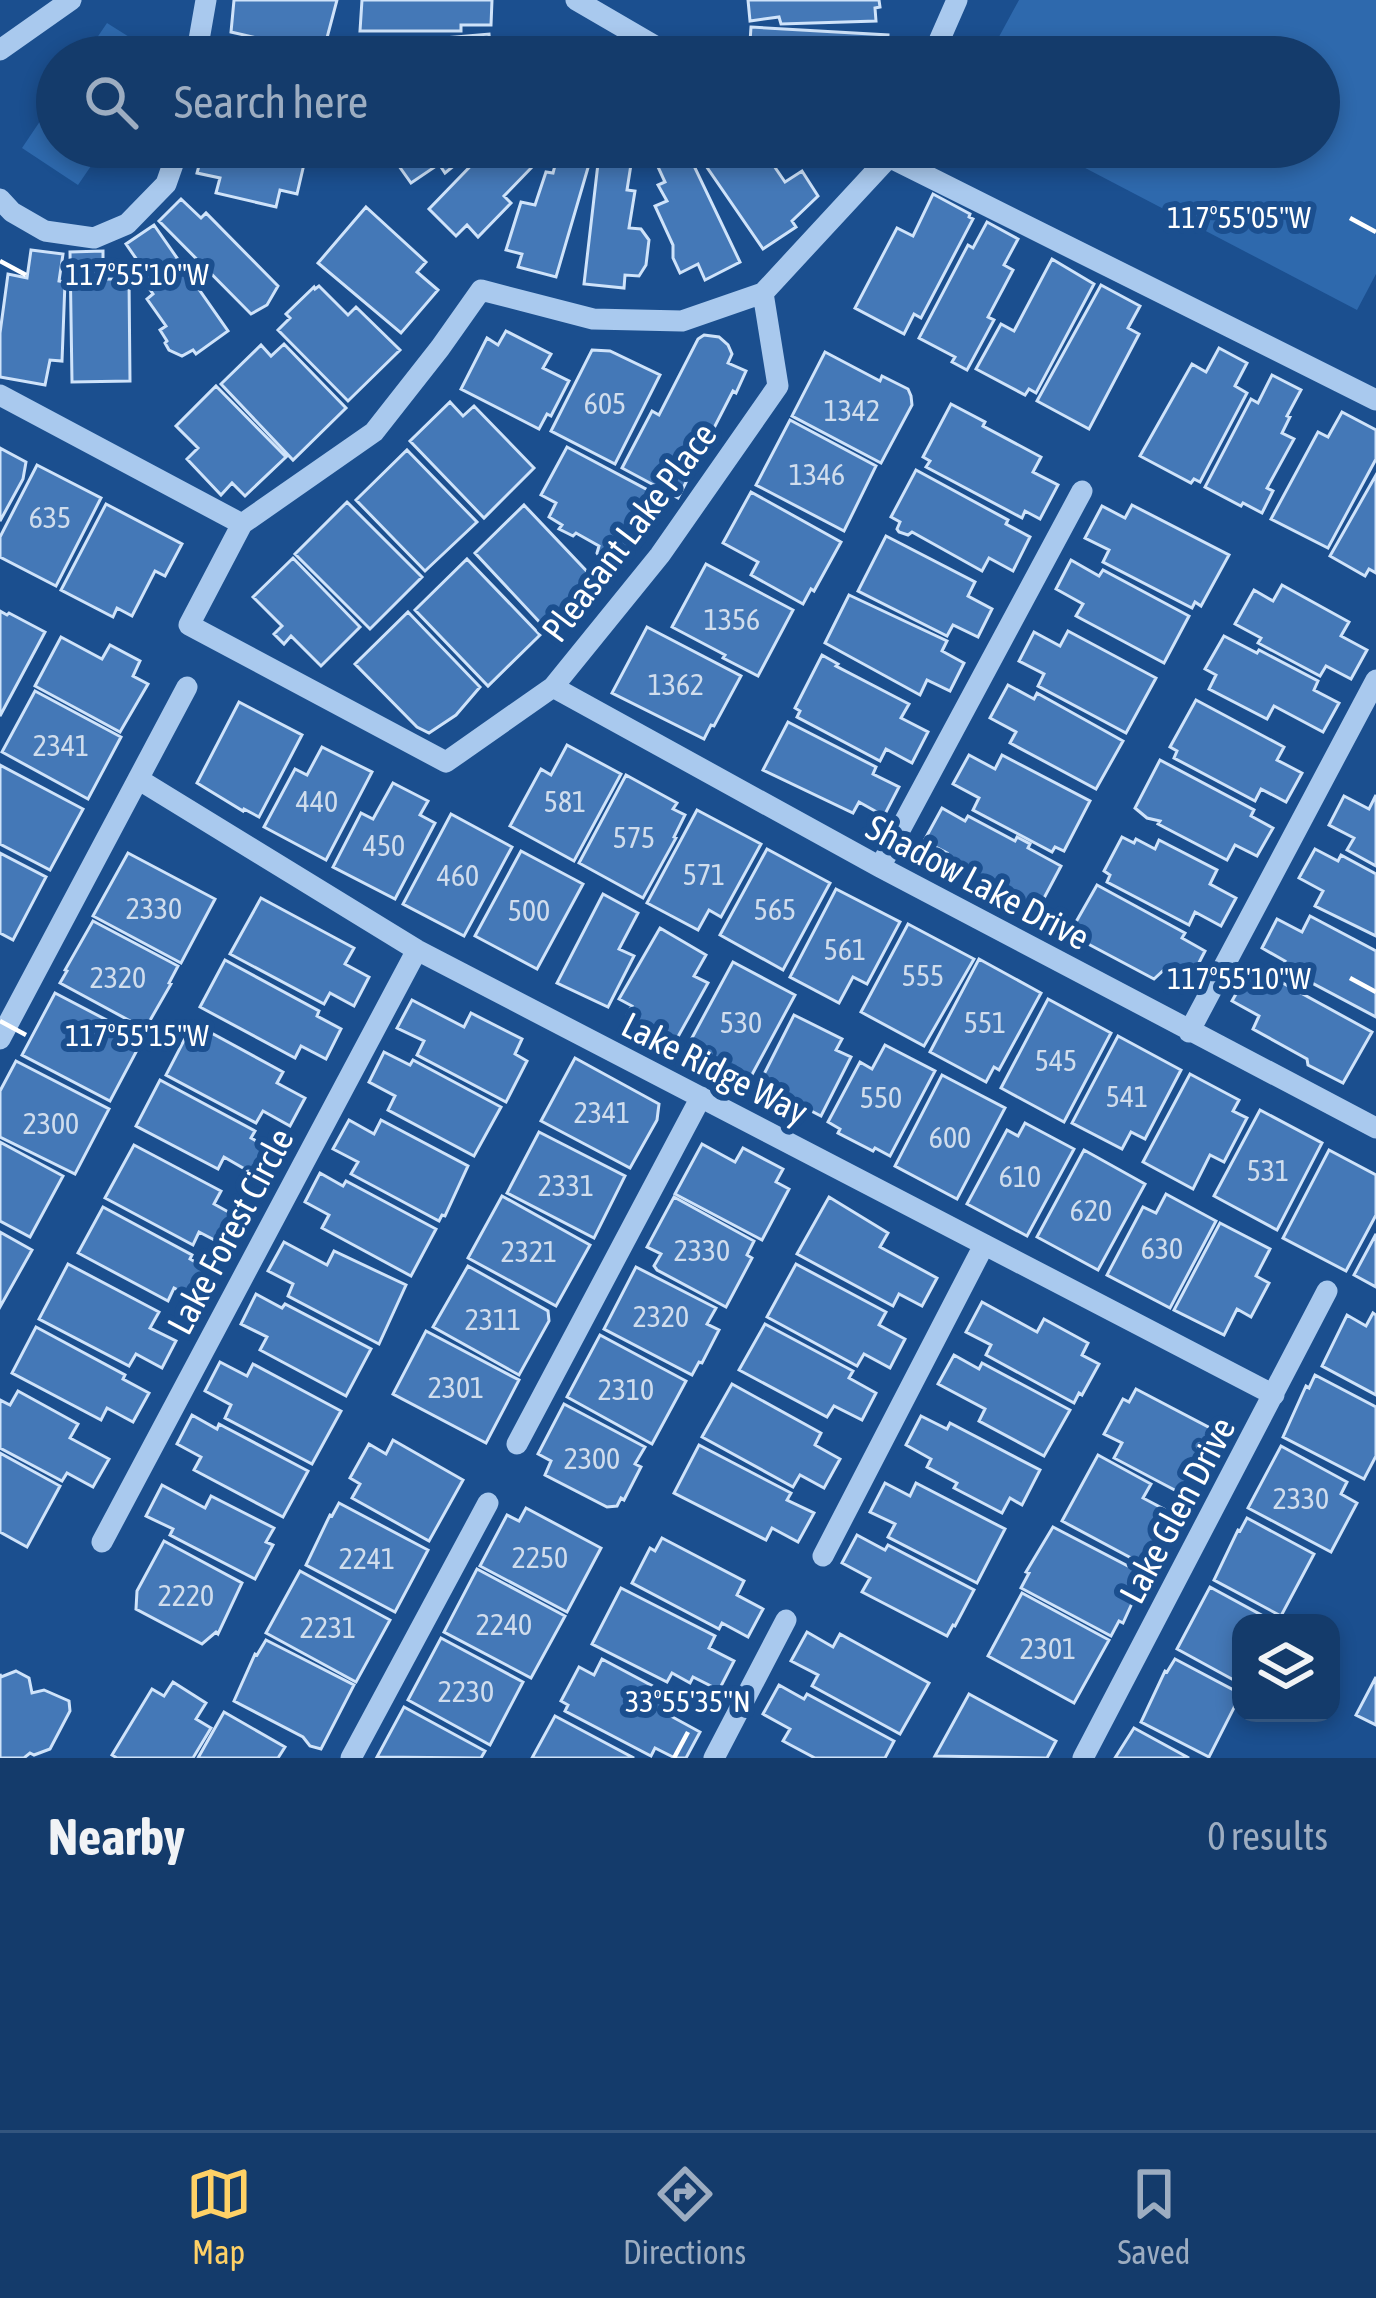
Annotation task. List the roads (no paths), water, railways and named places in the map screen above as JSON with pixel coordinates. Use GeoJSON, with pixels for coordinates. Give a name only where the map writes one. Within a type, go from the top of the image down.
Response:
{"type":"FeatureCollection","features":[{"type":"Feature","properties":{"kind":"street"},"geometry":{"type":"LineString","coordinates":[[0,50],[71,0]]}},
{"type":"Feature","properties":{"kind":"street"},"geometry":{"type":"LineString","coordinates":[[200,36],[206,0]]}},
{"type":"Feature","properties":{"kind":"street"},"geometry":{"type":"LineString","coordinates":[[575,0],[638,36]]}},
{"type":"Feature","properties":{"kind":"street"},"geometry":{"type":"LineString","coordinates":[[941,36],[957,0]]}},
{"type":"Feature","properties":{"kind":"street"},"geometry":{"type":"LineString","coordinates":[[4,214],[45,231],[94,238],[127,224],[166,184],[172,168]]}},
{"type":"Feature","properties":{"kind":"street"},"geometry":{"type":"LineString","coordinates":[[0,395],[242,524],[374,432],[481,290],[593,319],[682,322],[763,293],[876,168]]}},
{"type":"Feature","properties":{"kind":"street"},"geometry":{"type":"LineString","coordinates":[[922,168],[1376,400]]}},
{"type":"Feature","properties":{"kind":"street","name":"Pleasant Lake Place"},"geometry":{"type":"LineString","coordinates":[[242,524],[189,625],[446,762],[553,687],[660,555],[778,386],[763,293]]}},
{"type":"Feature","properties":{"kind":"street"},"geometry":{"type":"LineString","coordinates":[[880,867],[1082,491]]}},
{"type":"Feature","properties":{"kind":"street"},"geometry":{"type":"LineString","coordinates":[[1189,1031],[1376,680]]}},
{"type":"Feature","properties":{"kind":"street"},"geometry":{"type":"LineString","coordinates":[[0,1039],[187,687]]}},
{"type":"Feature","properties":{"kind":"street","name":"Shadow Lake Drive"},"geometry":{"type":"LineString","coordinates":[[553,687],[880,867],[1376,1128]]}},
{"type":"Feature","properties":{"kind":"street","name":"Lake Ridge Way"},"geometry":{"type":"LineString","coordinates":[[138,778],[417,950],[1274,1394]]}},
{"type":"Feature","properties":{"kind":"street","name":"Lake Forest Circle"},"geometry":{"type":"LineString","coordinates":[[102,1542],[417,950]]}},
{"type":"Feature","properties":{"kind":"street"},"geometry":{"type":"LineString","coordinates":[[517,1444],[701,1097]]}},
{"type":"Feature","properties":{"kind":"street"},"geometry":{"type":"LineString","coordinates":[[823,1556],[984,1245]]}},
{"type":"Feature","properties":{"kind":"street","name":"Lake Glen Drive"},"geometry":{"type":"LineString","coordinates":[[1083,1758],[1327,1291]]}},
{"type":"Feature","properties":{"kind":"street"},"geometry":{"type":"LineString","coordinates":[[351,1758],[488,1502]]}},
{"type":"Feature","properties":{"kind":"street"},"geometry":{"type":"LineString","coordinates":[[714,1758],[786,1620]]}}]}
